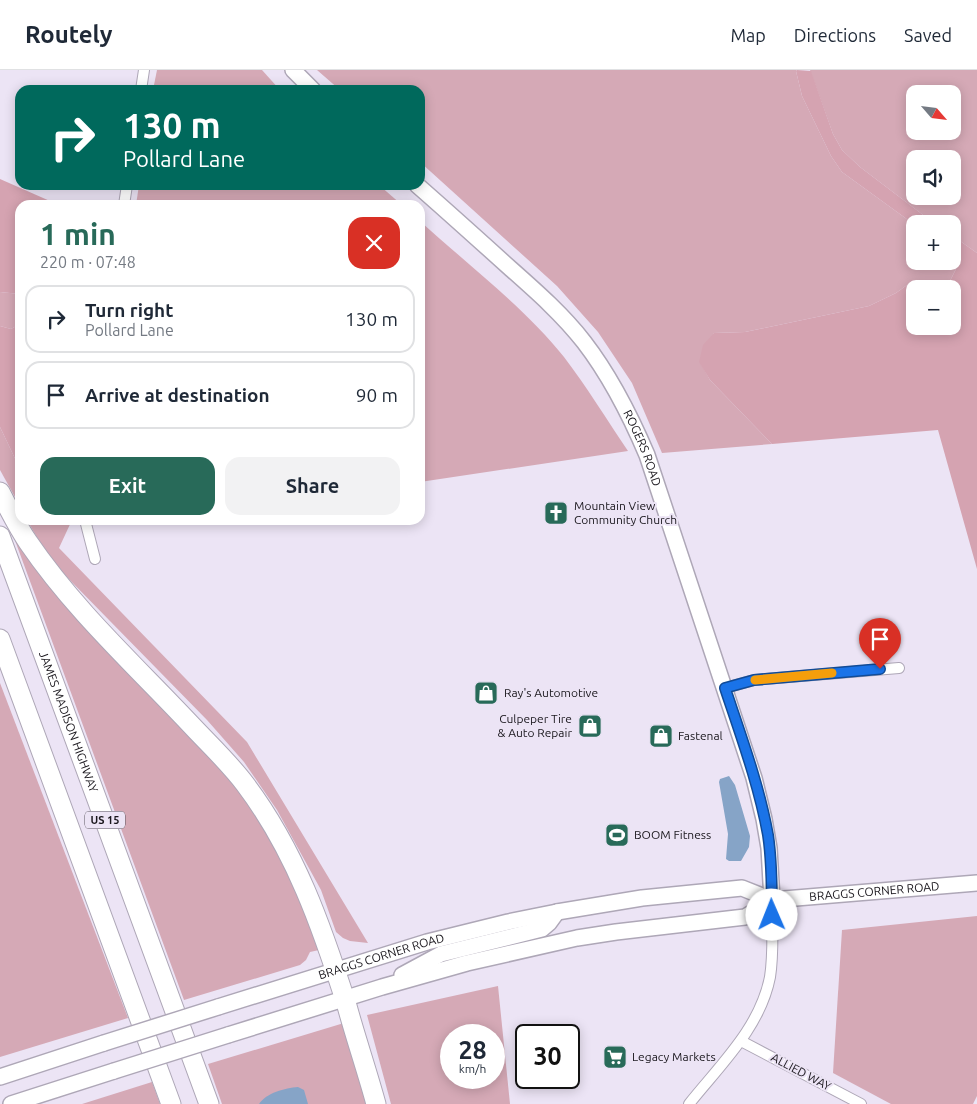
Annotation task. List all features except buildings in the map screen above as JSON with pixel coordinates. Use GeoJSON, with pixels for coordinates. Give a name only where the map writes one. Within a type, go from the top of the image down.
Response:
{"type":"FeatureCollection","features":[{"type":"Feature","properties":{"kind":"highway"},"geometry":{"type":"LineString","coordinates":[[0,492],[15,520]]}},
{"type":"Feature","properties":{"kind":"highway"},"geometry":{"type":"LineString","coordinates":[[18,525],[26,541],[61,587],[244,782],[263,810],[300,875],[314,908],[336,970],[376,1104]]}},
{"type":"Feature","properties":{"kind":"highway","name":"JAMES MADISON HIGHWAY"},"geometry":{"type":"LineString","coordinates":[[0,536],[209,1104]]}},
{"type":"Feature","properties":{"kind":"highway","name":"US 15"},"geometry":{"type":"LineString","coordinates":[[0,639],[171,1104]]}},
{"type":"Feature","properties":{"kind":"main road"},"geometry":{"type":"LineString","coordinates":[[293,70],[307,85]]}},
{"type":"Feature","properties":{"kind":"main road","name":"ROGERS ROAD"},"geometry":{"type":"LineString","coordinates":[[423,190],[561,316],[583,341],[619,395],[634,425],[647,455],[746,754],[764,819],[769,848],[772,900]]}},
{"type":"Feature","properties":{"kind":"main road","name":"BRAGGS CORNER ROAD"},"geometry":{"type":"LineString","coordinates":[[0,1077],[435,940],[557,912],[642,898],[742,888],[772,900],[977,883]]}},
{"type":"Feature","properties":{"kind":"main road","name":"BRAGGS CORNER ROAD"},"geometry":{"type":"LineString","coordinates":[[11,1104],[382,987],[467,963],[578,938],[658,926],[745,917],[772,900]]}},
{"type":"Feature","properties":{"kind":"main road"},"geometry":{"type":"LineString","coordinates":[[382,987],[436,956],[542,929],[557,912]]}},
{"type":"Feature","properties":{"kind":"street"},"geometry":{"type":"LineString","coordinates":[[142,85],[144,70]]}},
{"type":"Feature","properties":{"kind":"street"},"geometry":{"type":"LineString","coordinates":[[86,525],[94,559]]}},
{"type":"Feature","properties":{"kind":"street"},"geometry":{"type":"LineString","coordinates":[[725,688],[754,680],[899,668]]}},
{"type":"Feature","properties":{"kind":"street"},"geometry":{"type":"LineString","coordinates":[[689,1104],[741,1041],[764,995],[770,976],[772,900]]}},
{"type":"Feature","properties":{"kind":"street","name":"ALLIED WAY"},"geometry":{"type":"LineString","coordinates":[[741,1041],[861,1104]]}},
{"type":"Feature","properties":{"kind":"shaded area"},"geometry":{"type":"Polygon","coordinates":[[[157,70],[262,70],[276,85],[154,85],[157,70]]]}},
{"type":"Feature","properties":{"kind":"shaded area"},"geometry":{"type":"Polygon","coordinates":[[[317,70],[797,70],[802,96],[831,156],[842,172],[906,218],[906,270],[956,270],[950,280],[906,280],[906,286],[896,293],[869,306],[745,332],[714,333],[700,362],[710,380],[772,444],[662,453],[632,383],[598,332],[557,286],[425,167],[425,85],[334,85],[317,70]]]}},
{"type":"Feature","properties":{"kind":"shaded area"},"geometry":{"type":"Polygon","coordinates":[[[810,70],[977,70],[977,253],[961,242],[961,215],[923,215],[910,205],[961,205],[961,150],[906,150],[906,202],[860,167],[842,150],[833,134],[810,70]]]}},
{"type":"Feature","properties":{"kind":"shaded area"},"geometry":{"type":"Polygon","coordinates":[[[796,71],[811,71],[833,134],[842,150],[860,167],[906,202],[906,205],[910,205],[923,215],[906,215],[906,218],[842,172],[831,156],[802,96],[796,71]]]}},
{"type":"Feature","properties":{"kind":"shaded area"},"geometry":{"type":"Polygon","coordinates":[[[0,179],[15,186],[15,190],[25,190],[48,200],[15,200],[15,294],[0,292],[0,179]]]}},
{"type":"Feature","properties":{"kind":"shaded area"},"geometry":{"type":"Polygon","coordinates":[[[138,190],[385,190],[396,200],[137,200],[138,190]]]}},
{"type":"Feature","properties":{"kind":"shaded area"},"geometry":{"type":"Polygon","coordinates":[[[425,225],[514,304],[549,339],[581,380],[628,451],[425,481],[425,225]]]}},
{"type":"Feature","properties":{"kind":"shaded area"},"geometry":{"type":"Polygon","coordinates":[[[961,242],[977,253],[977,569],[938,430],[772,444],[710,380],[699,362],[703,345],[714,333],[745,332],[869,306],[896,293],[906,286],[906,335],[961,335],[961,280],[950,280],[956,270],[961,270],[961,242]]]}},
{"type":"Feature","properties":{"kind":"shaded area"},"geometry":{"type":"Polygon","coordinates":[[[0,292],[15,294],[15,327],[11,329],[0,326],[0,292]]]}},
{"type":"Feature","properties":{"kind":"shaded area"},"geometry":{"type":"Polygon","coordinates":[[[0,326],[11,329],[15,327],[15,458],[0,427],[0,326]]]}},
{"type":"Feature","properties":{"kind":"shaded area"},"geometry":{"type":"Polygon","coordinates":[[[0,427],[15,458],[15,497],[0,470],[0,427]]]}},
{"type":"Feature","properties":{"kind":"shaded area"},"geometry":{"type":"Polygon","coordinates":[[[30,525],[70,525],[59,548],[247,742],[368,943],[350,941],[336,932],[321,890],[277,810],[244,762],[207,720],[60,570],[30,525]]]}},
{"type":"Feature","properties":{"kind":"shaded area"},"geometry":{"type":"Polygon","coordinates":[[[13,535],[245,797],[290,874],[319,950],[310,952],[306,960],[300,965],[184,1000],[13,535]]]}},
{"type":"Feature","properties":{"kind":"shaded area"},"geometry":{"type":"Polygon","coordinates":[[[0,683],[128,1018],[0,1057],[0,683]]]}},
{"type":"Feature","properties":{"kind":"shaded area"},"geometry":{"type":"Polygon","coordinates":[[[977,916],[977,1096],[973,1104],[891,1104],[833,1073],[842,930],[977,916]]]}},
{"type":"Feature","properties":{"kind":"shaded area"},"geometry":{"type":"Polygon","coordinates":[[[498,986],[502,1024],[440,1024],[440,1089],[505,1089],[505,1055],[510,1104],[391,1104],[367,1015],[498,986]]]}},
{"type":"Feature","properties":{"kind":"shaded area"},"geometry":{"type":"Polygon","coordinates":[[[344,1023],[368,1104],[222,1104],[208,1064],[344,1023]]]}},
{"type":"Feature","properties":{"kind":"shaded area"},"geometry":{"type":"Polygon","coordinates":[[[152,1082],[160,1104],[82,1104],[152,1082]]]}},
{"type":"Feature","properties":{"kind":"water"},"geometry":{"type":"Polygon","coordinates":[[[729,776],[735,785],[750,836],[749,847],[741,861],[729,861],[726,859],[728,834],[719,782],[720,779],[729,776]]]}},
{"type":"Feature","properties":{"kind":"water"},"geometry":{"type":"Polygon","coordinates":[[[298,1087],[304,1090],[308,1104],[259,1104],[266,1097],[276,1092],[298,1087]]]}},
{"type":"Feature","properties":{"kind":"slow traffic"},"geometry":{"type":"LineString","coordinates":[[755,680],[832,673]]}},
{"type":"Feature","properties":{"kind":"place","name":"Mountain View Community Church"},"geometry":{"type":"Point","coordinates":[556,513]}},
{"type":"Feature","properties":{"kind":"place","name":"Ray's Automotive"},"geometry":{"type":"Point","coordinates":[486,693]}},
{"type":"Feature","properties":{"kind":"place","name":"Culpeper Tire & Auto Repair"},"geometry":{"type":"Point","coordinates":[590,726]}},
{"type":"Feature","properties":{"kind":"place","name":"Fastenal"},"geometry":{"type":"Point","coordinates":[661,736]}},
{"type":"Feature","properties":{"kind":"place","name":"BOOM Fitness"},"geometry":{"type":"Point","coordinates":[617,835]}},
{"type":"Feature","properties":{"kind":"place","name":"Legacy Markets"},"geometry":{"type":"Point","coordinates":[615,1057]}},
{"type":"Feature","properties":{"kind":"route"},"geometry":{"type":"LineString","coordinates":[[772,915],[768,835],[757,789],[725,688],[754,680],[880,669]]}}]}
